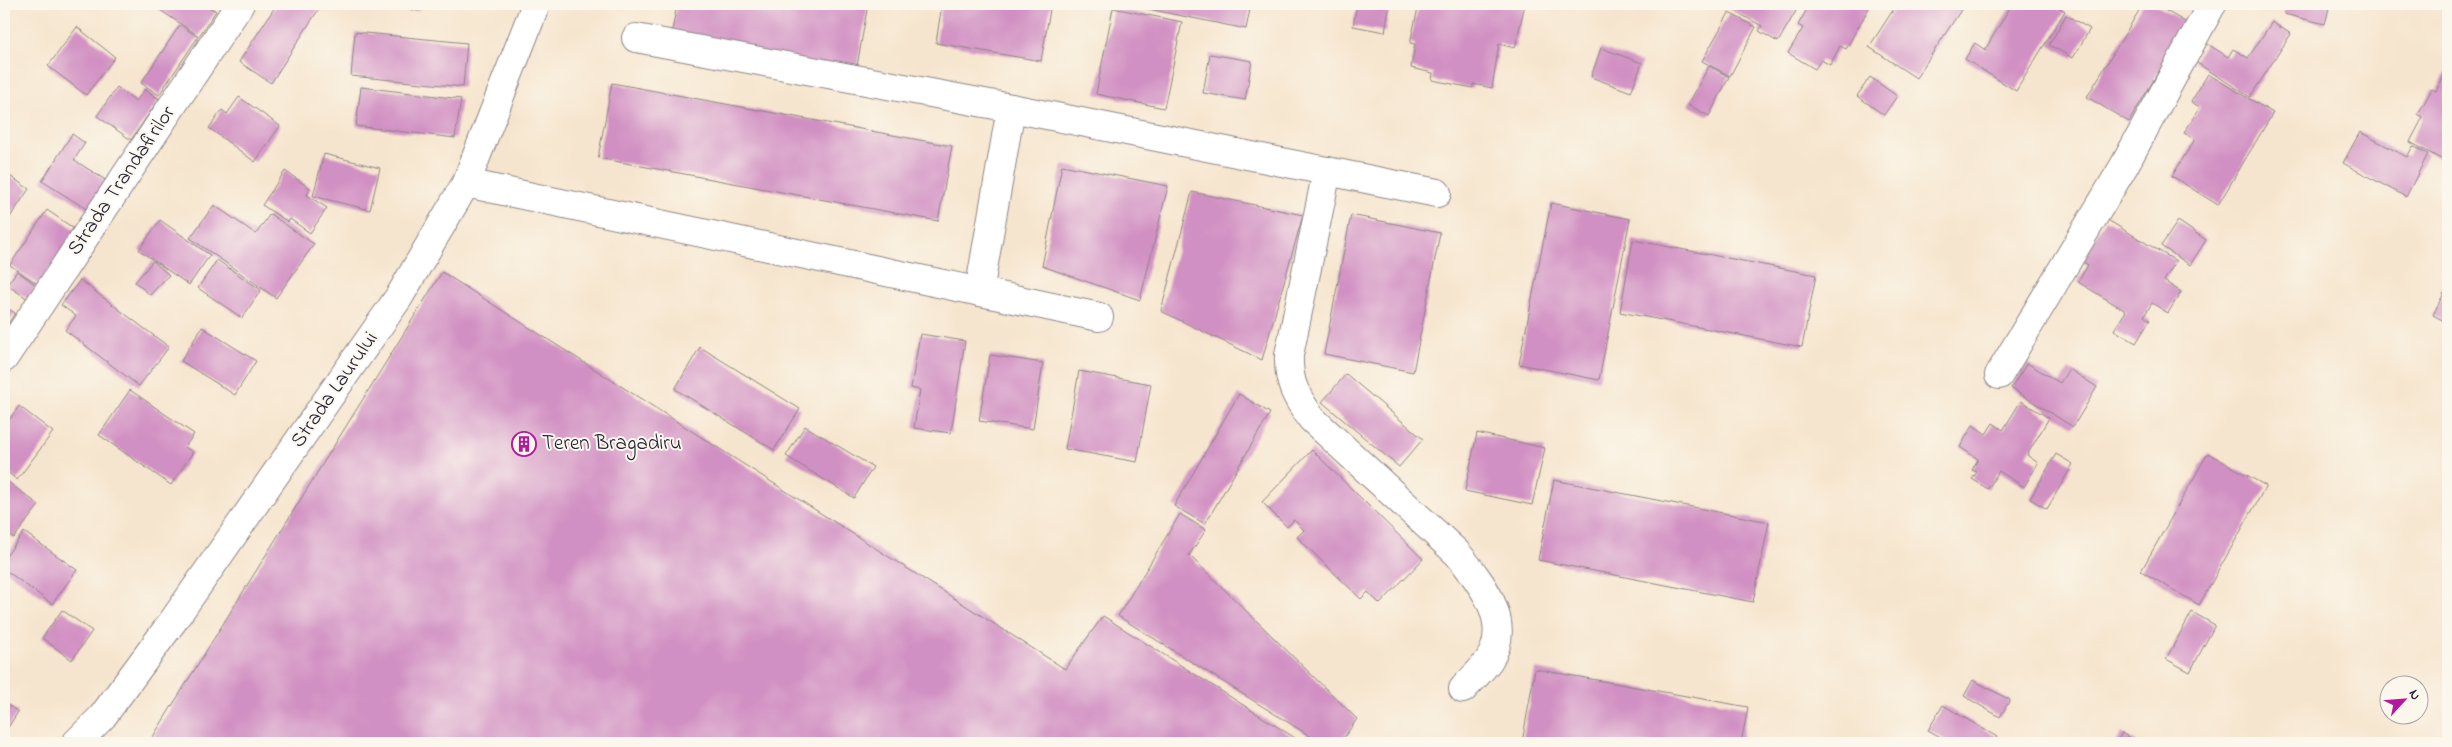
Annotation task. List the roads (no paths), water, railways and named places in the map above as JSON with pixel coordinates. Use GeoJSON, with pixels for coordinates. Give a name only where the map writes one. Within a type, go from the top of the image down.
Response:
{"type":"FeatureCollection","features":[{"type":"Feature","properties":{"kind":"street","name":"Strada Trandafirilor"},"geometry":{"type":"LineString","coordinates":[[4,358],[240,4]]}},
{"type":"Feature","properties":{"kind":"street","name":"Strada Laurului"},"geometry":{"type":"LineString","coordinates":[[76,743],[102,717],[167,629],[322,410],[399,297],[466,183],[536,4]]}},
{"type":"Feature","properties":{"kind":"street"},"geometry":{"type":"LineString","coordinates":[[2000,375],[2124,166],[2212,4]]}},
{"type":"Feature","properties":{"kind":"street"},"geometry":{"type":"LineString","coordinates":[[636,38],[1011,108],[1437,193]]}},
{"type":"Feature","properties":{"kind":"street"},"geometry":{"type":"LineString","coordinates":[[979,292],[1011,108]]}},
{"type":"Feature","properties":{"kind":"street"},"geometry":{"type":"LineString","coordinates":[[1327,171],[1289,355],[1288,372],[1297,399],[1312,419],[1457,553],[1481,584],[1492,605],[1496,620],[1498,628],[1496,644],[1489,659],[1463,689]]}},
{"type":"Feature","properties":{"kind":"street"},"geometry":{"type":"LineString","coordinates":[[466,183],[1099,317]]}},
{"type":"Feature","properties":{"kind":"place","name":"Teren Bragadiru"},"geometry":{"type":"Point","coordinates":[524,444]}}]}
